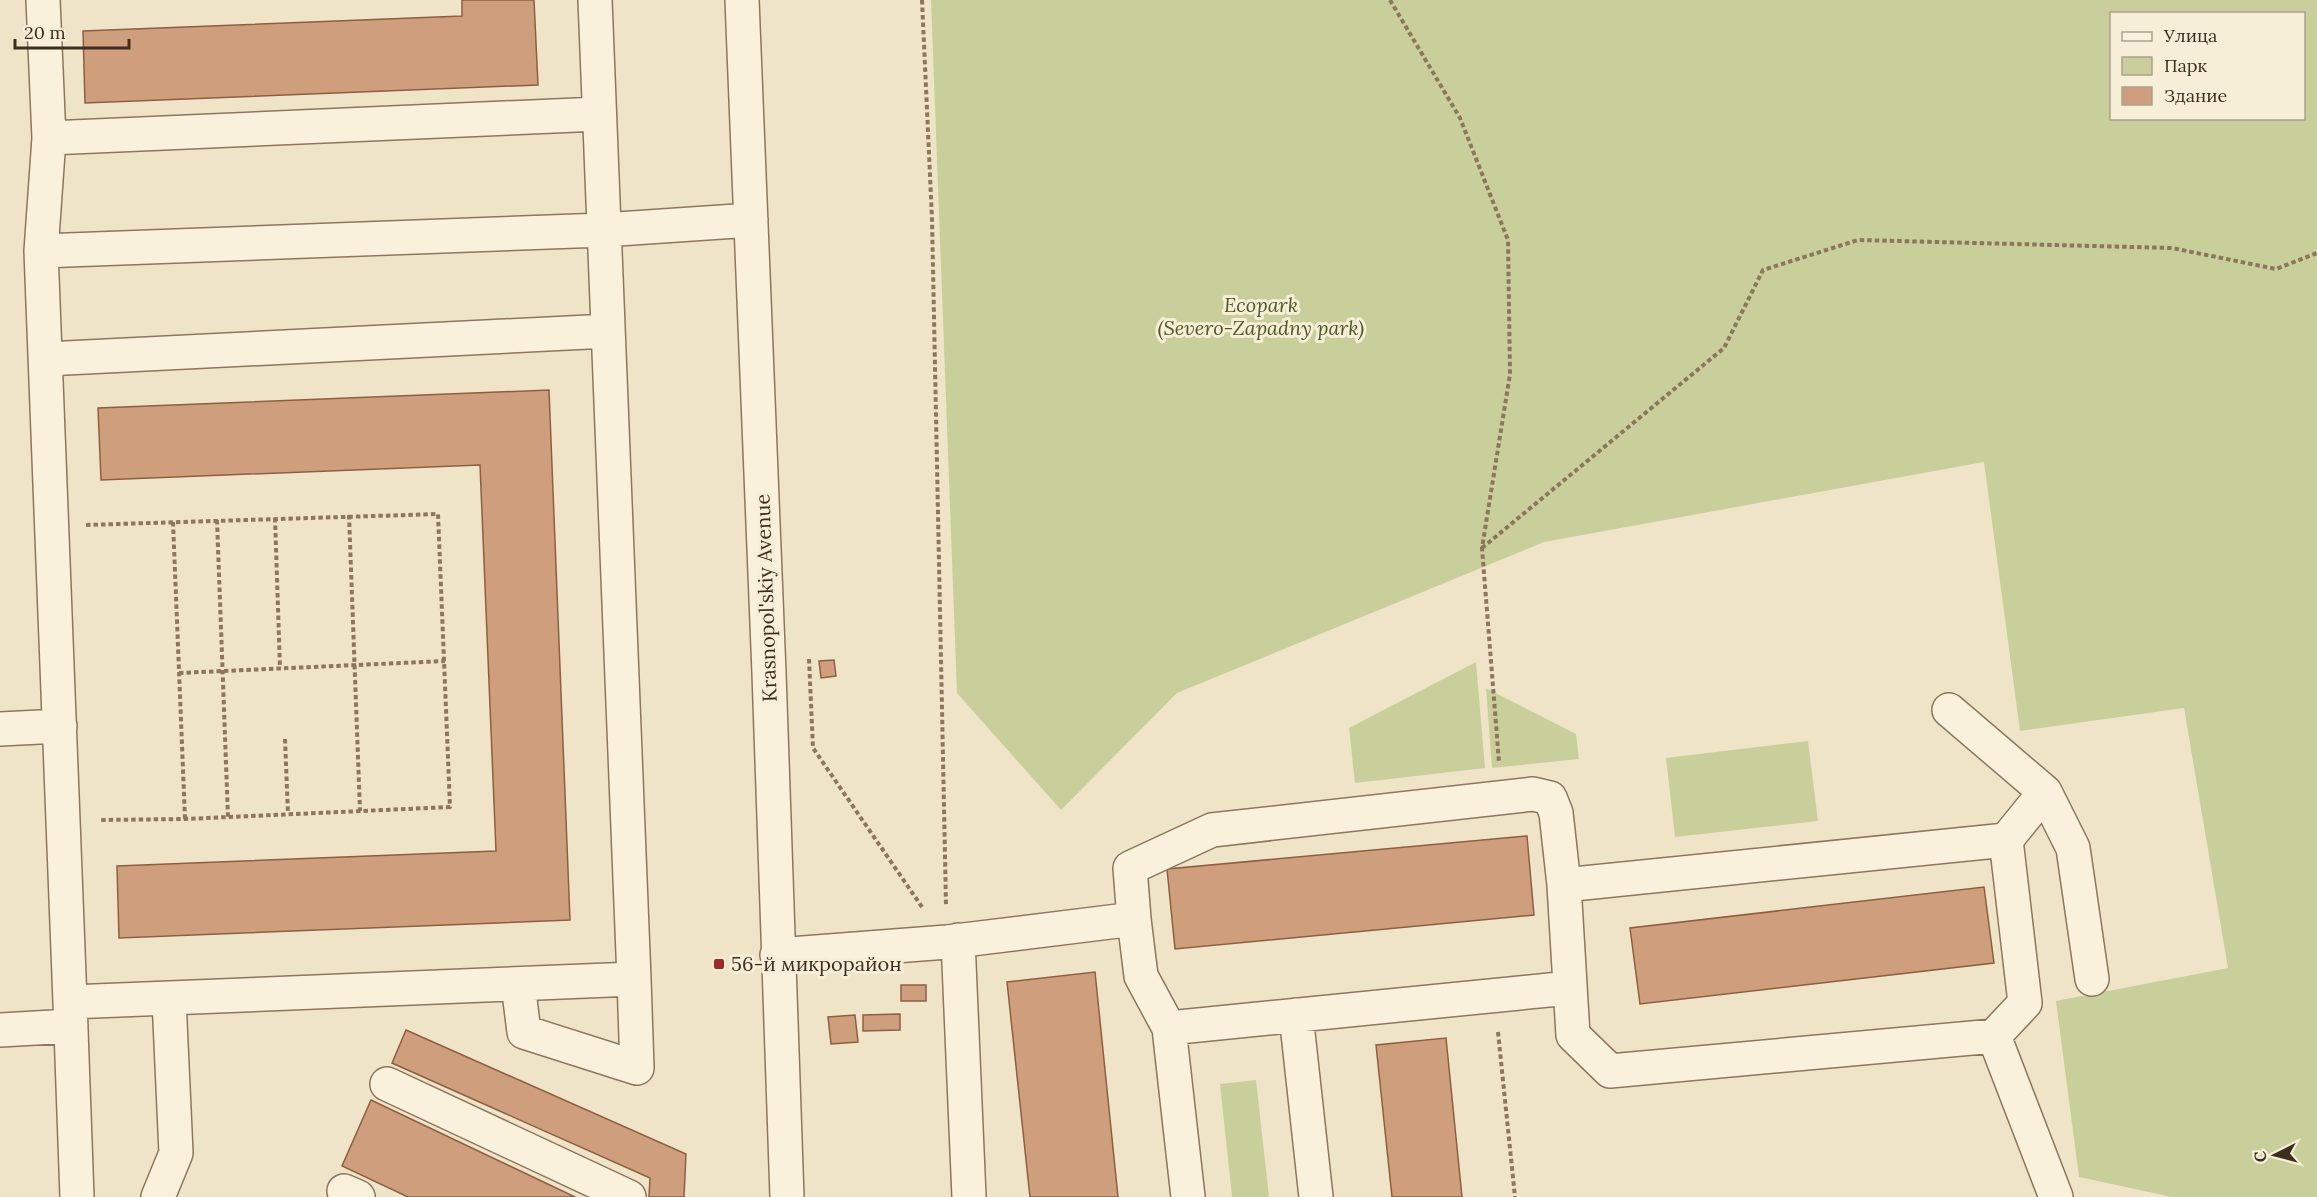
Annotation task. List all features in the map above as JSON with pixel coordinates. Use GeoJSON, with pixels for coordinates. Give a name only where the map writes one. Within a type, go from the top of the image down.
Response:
{"type":"FeatureCollection","features":[{"type":"Feature","properties":{"kind":"street"},"geometry":{"type":"LineString","coordinates":[[42,0],[49,138],[41,251],[77,1197]]}},
{"type":"Feature","properties":{"kind":"street"},"geometry":{"type":"LineString","coordinates":[[518,984],[524,1032],[637,1068],[603,230],[596,0]]}},
{"type":"Feature","properties":{"kind":"street","name":"Krasnopol'skiy Avenue"},"geometry":{"type":"LineString","coordinates":[[742,0],[787,1197]]}},
{"type":"Feature","properties":{"kind":"street"},"geometry":{"type":"LineString","coordinates":[[49,138],[599,114]]}},
{"type":"Feature","properties":{"kind":"street"},"geometry":{"type":"LineString","coordinates":[[41,251],[603,230],[751,219]]}},
{"type":"Feature","properties":{"kind":"street"},"geometry":{"type":"LineString","coordinates":[[46,359],[608,332]]}},
{"type":"Feature","properties":{"kind":"street"},"geometry":{"type":"LineString","coordinates":[[1949,710],[2045,792],[2073,848],[2092,979]]}},
{"type":"Feature","properties":{"kind":"street"},"geometry":{"type":"LineString","coordinates":[[0,729],[60,726]]}},
{"type":"Feature","properties":{"kind":"street"},"geometry":{"type":"LineString","coordinates":[[1564,885],[2006,840],[2045,792]]}},
{"type":"Feature","properties":{"kind":"street"},"geometry":{"type":"LineString","coordinates":[[1188,1197],[1169,1028],[1141,976],[1130,868],[1212,830],[1502,796],[1533,794],[1550,798],[1556,813],[1564,885],[1573,1035],[1610,1071],[1994,1036],[2025,1003],[2006,840]]}},
{"type":"Feature","properties":{"kind":"street"},"geometry":{"type":"LineString","coordinates":[[777,954],[952,941],[1134,919]]}},
{"type":"Feature","properties":{"kind":"street"},"geometry":{"type":"LineString","coordinates":[[952,941],[969,1197]]}},
{"type":"Feature","properties":{"kind":"street"},"geometry":{"type":"LineString","coordinates":[[0,1030],[71,1014],[169,999],[634,979]]}},
{"type":"Feature","properties":{"kind":"street"},"geometry":{"type":"LineString","coordinates":[[1169,1028],[1569,988]]}},
{"type":"Feature","properties":{"kind":"street"},"geometry":{"type":"LineString","coordinates":[[158,1197],[176,1153],[169,999]]}},
{"type":"Feature","properties":{"kind":"street"},"geometry":{"type":"LineString","coordinates":[[1296,1015],[1316,1197]]}},
{"type":"Feature","properties":{"kind":"street"},"geometry":{"type":"LineString","coordinates":[[1994,1036],[2056,1197]]}},
{"type":"Feature","properties":{"kind":"street"},"geometry":{"type":"LineString","coordinates":[[387,1084],[629,1197]]}},
{"type":"Feature","properties":{"kind":"path"},"geometry":{"type":"LineString","coordinates":[[922,0],[932,219],[952,941]]}},
{"type":"Feature","properties":{"kind":"path"},"geometry":{"type":"LineString","coordinates":[[1390,0],[1460,118],[1508,240],[1509,374],[1482,548],[1502,796]]}},
{"type":"Feature","properties":{"kind":"path"},"geometry":{"type":"LineString","coordinates":[[1482,548],[1724,348],[1763,270],[1857,240],[2172,248],[2276,269],[2317,253]]}},
{"type":"Feature","properties":{"kind":"path"},"geometry":{"type":"LineString","coordinates":[[80,526],[349,515],[438,514],[445,661],[450,807],[185,819],[92,820]]}},
{"type":"Feature","properties":{"kind":"path"},"geometry":{"type":"LineString","coordinates":[[349,515],[360,811]]}},
{"type":"Feature","properties":{"kind":"path"},"geometry":{"type":"LineString","coordinates":[[275,518],[280,668]]}},
{"type":"Feature","properties":{"kind":"path"},"geometry":{"type":"LineString","coordinates":[[217,520],[228,817]]}},
{"type":"Feature","properties":{"kind":"path"},"geometry":{"type":"LineString","coordinates":[[173,522],[185,819]]}},
{"type":"Feature","properties":{"kind":"path"},"geometry":{"type":"LineString","coordinates":[[809,659],[813,748],[952,941]]}},
{"type":"Feature","properties":{"kind":"path"},"geometry":{"type":"LineString","coordinates":[[179,673],[445,661]]}},
{"type":"Feature","properties":{"kind":"path"},"geometry":{"type":"LineString","coordinates":[[285,739],[288,814]]}},
{"type":"Feature","properties":{"kind":"path"},"geometry":{"type":"LineString","coordinates":[[1494,996],[1515,1197]]}},
{"type":"Feature","properties":{"kind":"green space","name":"Ecopark (Severo-Zapadny park)"},"geometry":{"type":"Polygon","coordinates":[[[931,0],[2317,0],[2317,1197],[2172,1197],[2079,1177],[2056,1001],[2228,968],[2184,708],[2020,731],[1984,462],[1544,542],[1177,693],[1061,810],[957,693],[931,0]]]}},
{"type":"Feature","properties":{"kind":"green space"},"geometry":{"type":"Polygon","coordinates":[[[1476,662],[1485,768],[1355,783],[1349,728],[1476,662]]]}},
{"type":"Feature","properties":{"kind":"green space"},"geometry":{"type":"Polygon","coordinates":[[[1486,688],[1576,734],[1579,759],[1492,768],[1486,688]]]}},
{"type":"Feature","properties":{"kind":"green space"},"geometry":{"type":"Polygon","coordinates":[[[1808,741],[1818,821],[1675,837],[1666,758],[1808,741]]]}},
{"type":"Feature","properties":{"kind":"green space"},"geometry":{"type":"Polygon","coordinates":[[[1256,1080],[1269,1197],[1232,1197],[1220,1084],[1256,1080]]]}},
{"type":"Feature","properties":{"kind":"building"},"geometry":{"type":"Polygon","coordinates":[[[462,0],[534,0],[538,85],[85,103],[83,31],[462,16],[462,0]]]}},
{"type":"Feature","properties":{"kind":"building"},"geometry":{"type":"Polygon","coordinates":[[[549,390],[570,920],[119,938],[117,866],[496,851],[480,465],[101,480],[98,408],[549,390]]]}},
{"type":"Feature","properties":{"kind":"building"},"geometry":{"type":"Polygon","coordinates":[[[834,660],[836,676],[821,678],[819,661],[834,660]]]}},
{"type":"Feature","properties":{"kind":"building"},"geometry":{"type":"Polygon","coordinates":[[[1527,836],[1534,915],[1175,949],[1167,869],[1527,836]]]}},
{"type":"Feature","properties":{"kind":"building"},"geometry":{"type":"Polygon","coordinates":[[[1984,887],[1994,963],[1640,1004],[1630,928],[1984,887]]]}},
{"type":"Feature","properties":{"kind":"building"},"geometry":{"type":"Polygon","coordinates":[[[1095,972],[1118,1197],[1030,1197],[1007,982],[1095,972]]]}},
{"type":"Feature","properties":{"kind":"building"},"geometry":{"type":"Polygon","coordinates":[[[901,985],[926,985],[926,1001],[901,1001],[901,985]]]}},
{"type":"Feature","properties":{"kind":"building"},"geometry":{"type":"Polygon","coordinates":[[[900,1014],[900,1030],[863,1031],[863,1015],[900,1014]]]}},
{"type":"Feature","properties":{"kind":"building"},"geometry":{"type":"Polygon","coordinates":[[[855,1015],[858,1042],[831,1044],[828,1017],[855,1015]]]}},
{"type":"Feature","properties":{"kind":"building"},"geometry":{"type":"Polygon","coordinates":[[[406,1030],[686,1154],[684,1197],[649,1197],[650,1178],[392,1063],[406,1030]]]}},
{"type":"Feature","properties":{"kind":"building"},"geometry":{"type":"Polygon","coordinates":[[[1446,1038],[1462,1197],[1392,1197],[1376,1045],[1446,1038]]]}},
{"type":"Feature","properties":{"kind":"building"},"geometry":{"type":"Polygon","coordinates":[[[371,1100],[575,1197],[408,1197],[342,1166],[371,1100]]]}},
{"type":"Feature","properties":{"kind":"place","name":"56-й микрорайон"},"geometry":{"type":"Point","coordinates":[719,964]}}]}
